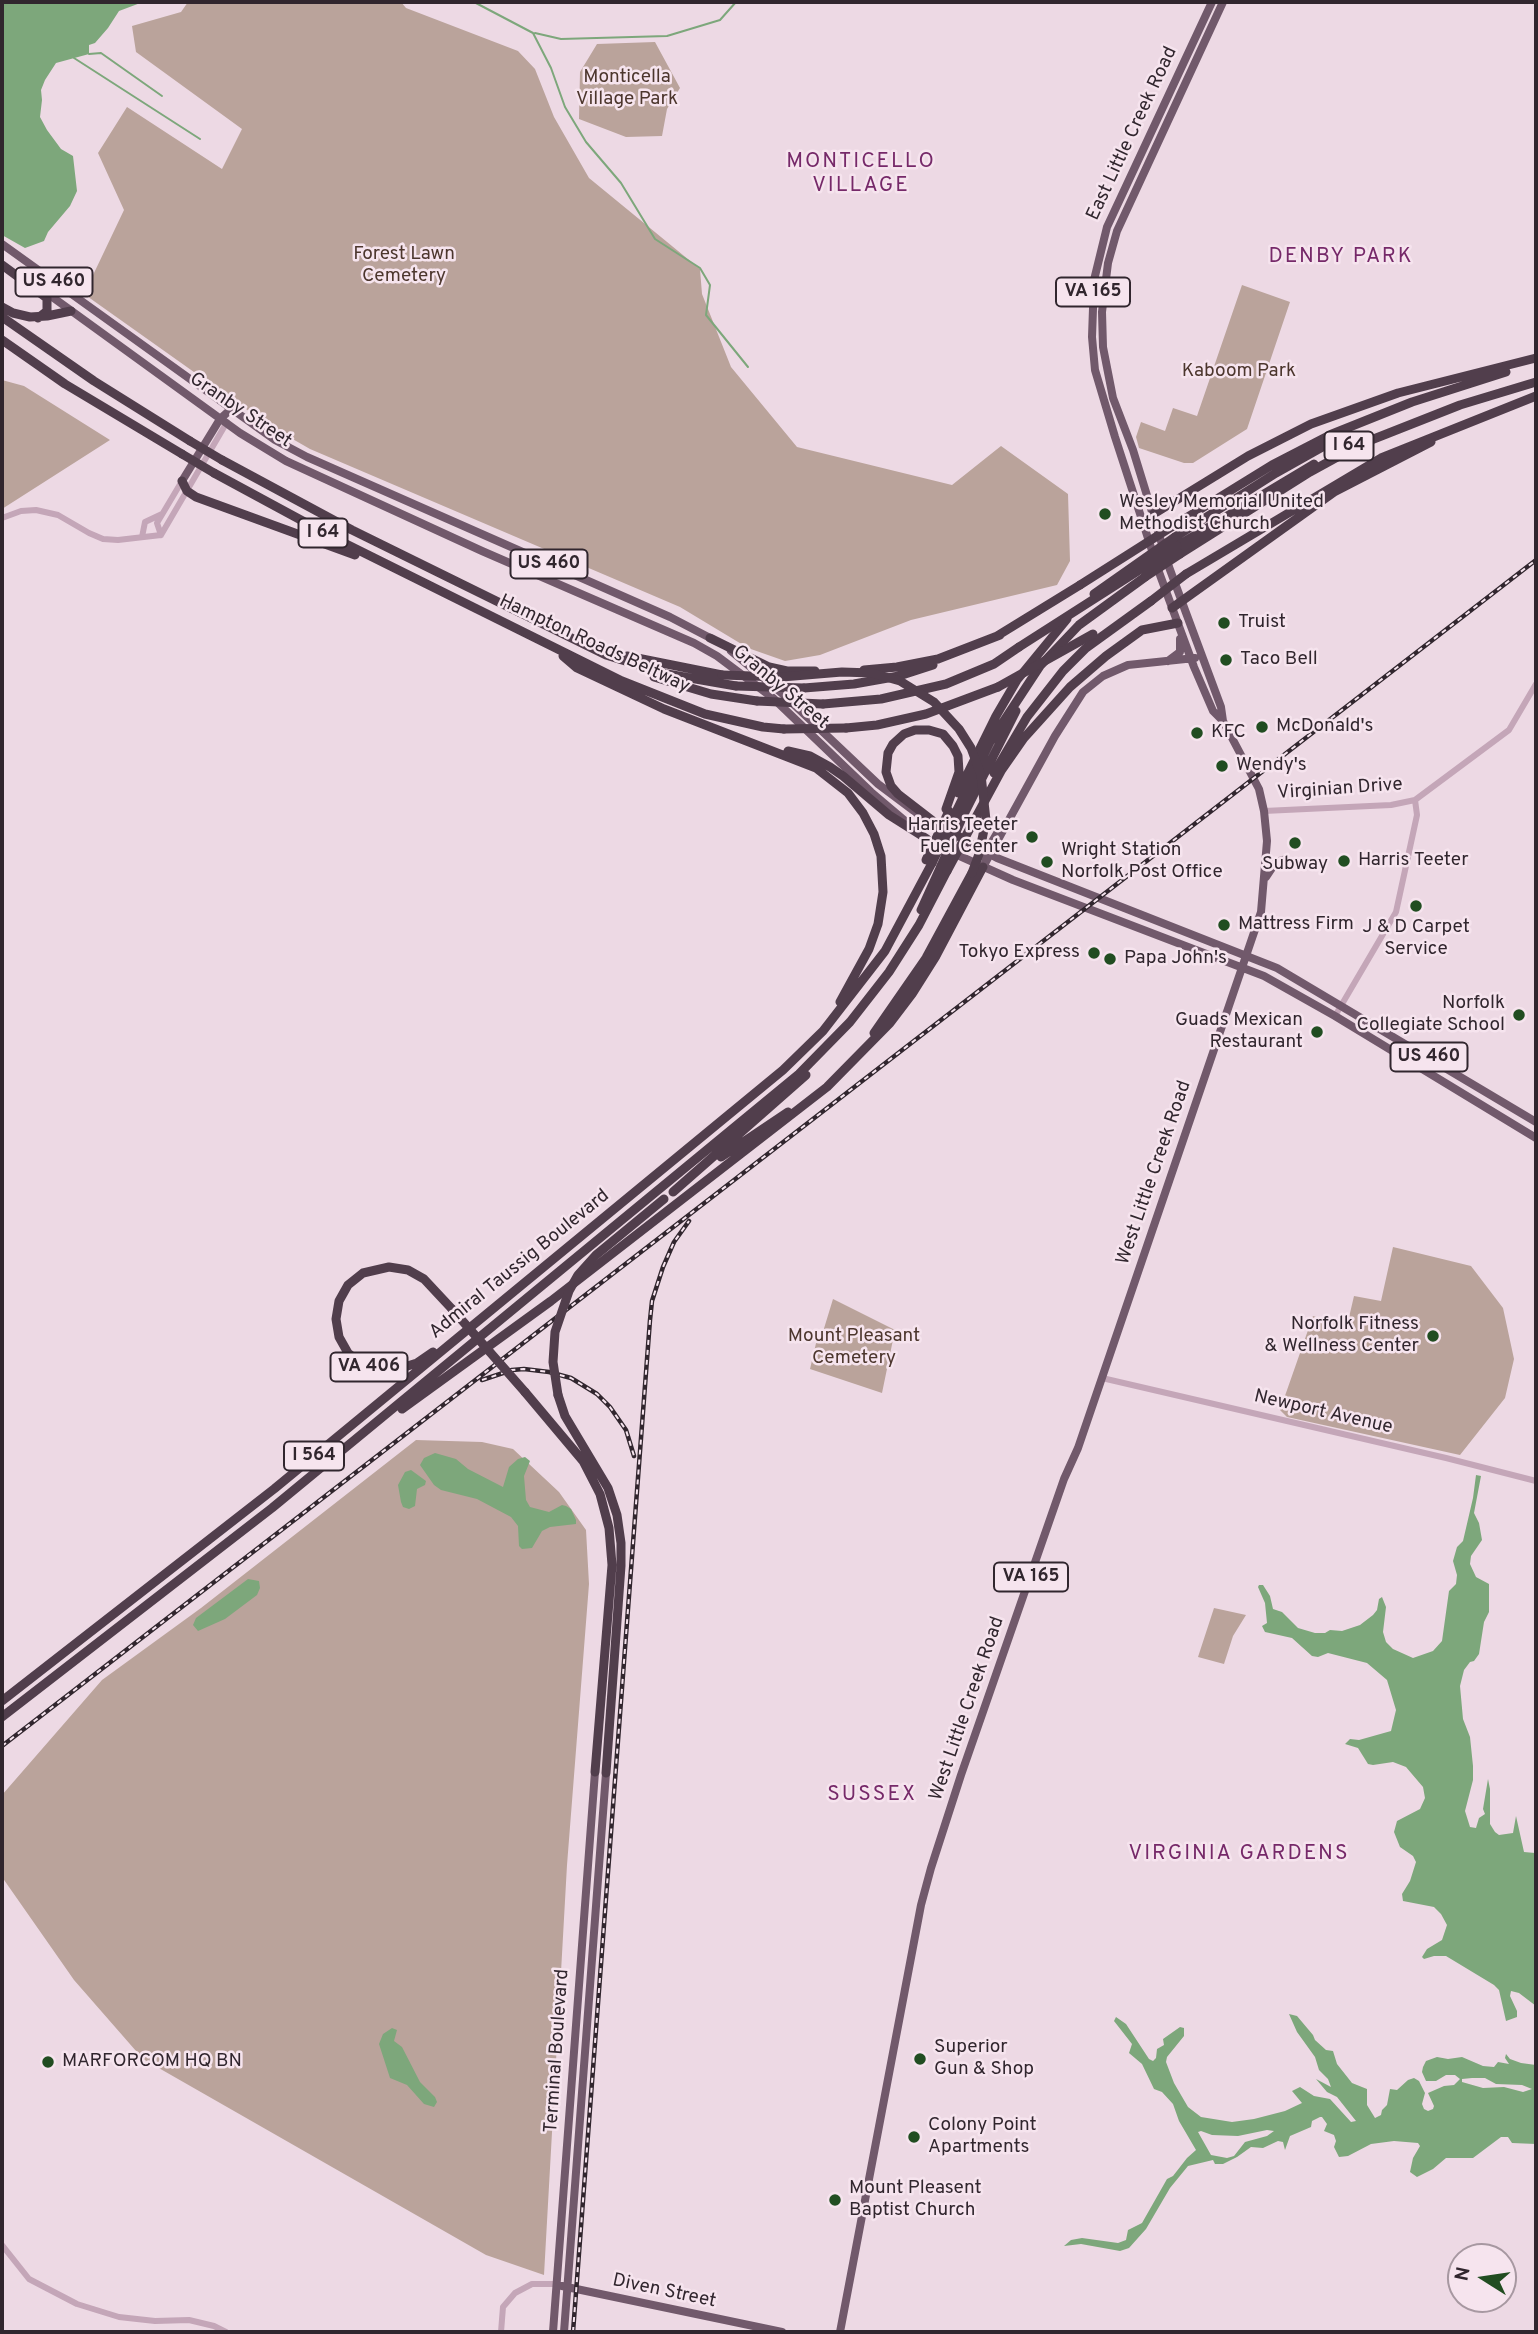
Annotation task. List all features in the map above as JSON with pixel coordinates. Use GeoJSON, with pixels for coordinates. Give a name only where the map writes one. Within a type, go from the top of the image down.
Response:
{"type":"FeatureCollection","features":[{"type":"Feature","properties":{"kind":"highway"},"geometry":{"type":"LineString","coordinates":[[2,262],[47,298],[47,311],[38,317]]}},
{"type":"Feature","properties":{"kind":"highway"},"geometry":{"type":"LineString","coordinates":[[2,307],[22,316],[38,317],[71,311]]}},
{"type":"Feature","properties":{"kind":"highway","name":"Hampton Roads Beltway"},"geometry":{"type":"LineString","coordinates":[[2,317],[94,381],[222,460],[331,519],[573,640],[618,659],[667,674],[736,686],[804,688],[854,684],[916,671],[968,652],[1000,635],[1250,478],[1306,447],[1382,413],[1536,360]]}},
{"type":"Feature","properties":{"kind":"highway","name":"Hampton Roads Beltway"},"geometry":{"type":"LineString","coordinates":[[2,340],[65,384],[214,474],[335,539],[622,681],[678,704],[726,719],[784,729],[846,728],[926,714],[998,687],[1150,599]]}},
{"type":"Feature","properties":{"kind":"highway"},"geometry":{"type":"LineString","coordinates":[[1152,515],[1248,456],[1311,424],[1387,397],[1536,360]]}},
{"type":"Feature","properties":{"kind":"highway"},"geometry":{"type":"LineString","coordinates":[[960,815],[996,716],[1017,680],[1051,637],[1094,594],[1372,439],[1460,405],[1536,382]]}},
{"type":"Feature","properties":{"kind":"highway"},"geometry":{"type":"LineString","coordinates":[[606,1773],[621,1543],[617,1515],[608,1488],[565,1416],[558,1395],[553,1362],[555,1332],[562,1306],[573,1283],[596,1255],[791,1090],[829,1052],[909,941],[936,865],[999,741],[1040,666],[1079,625],[1145,577],[1177,546],[1312,451],[1447,390]]}},
{"type":"Feature","properties":{"kind":"highway","name":"I 64"},"geometry":{"type":"LineString","coordinates":[[1150,599],[1186,574],[1355,472],[1406,447],[1536,396]]}},
{"type":"Feature","properties":{"kind":"highway"},"geometry":{"type":"LineString","coordinates":[[1172,608],[1334,492],[1467,422]]}},
{"type":"Feature","properties":{"kind":"highway"},"geometry":{"type":"LineString","coordinates":[[182,481],[187,491],[349,552],[403,577],[435,588]]}},
{"type":"Feature","properties":{"kind":"highway","name":"I 64"},"geometry":{"type":"LineString","coordinates":[[573,640],[630,669],[699,691],[757,701],[823,704],[861,702],[946,684],[994,664],[1177,546]]}},
{"type":"Feature","properties":{"kind":"highway"},"geometry":{"type":"LineString","coordinates":[[960,815],[1057,677],[1086,648],[1150,599]]}},
{"type":"Feature","properties":{"kind":"highway"},"geometry":{"type":"LineString","coordinates":[[936,865],[941,827],[960,815],[995,782],[1024,738],[1069,687],[1142,630],[1178,623]]}},
{"type":"Feature","properties":{"kind":"highway"},"geometry":{"type":"LineString","coordinates":[[548,628],[640,660],[722,674],[782,677],[842,672],[872,673],[900,681],[934,702],[953,720],[967,741],[981,775],[986,820],[979,854],[972,873],[920,967],[862,1049]]}},
{"type":"Feature","properties":{"kind":"highway"},"geometry":{"type":"LineString","coordinates":[[710,638],[760,664],[787,671],[873,670],[913,665],[938,659],[1000,635]]}},
{"type":"Feature","properties":{"kind":"highway"},"geometry":{"type":"LineString","coordinates":[[548,645],[577,668],[627,692],[804,762],[833,779],[863,813],[881,856],[883,892],[874,938],[857,975],[823,1031]]}},
{"type":"Feature","properties":{"kind":"highway"},"geometry":{"type":"LineString","coordinates":[[915,730],[929,730],[943,734],[953,746],[958,756],[964,843],[891,786],[886,772],[888,753],[904,734],[915,730]]}},
{"type":"Feature","properties":{"kind":"highway"},"geometry":{"type":"LineString","coordinates":[[756,744],[810,756],[822,762],[889,815],[928,839]]}},
{"type":"Feature","properties":{"kind":"highway"},"geometry":{"type":"LineString","coordinates":[[823,1031],[870,970],[897,922],[936,865],[964,843]]}},
{"type":"Feature","properties":{"kind":"highway"},"geometry":{"type":"LineString","coordinates":[[268,1511],[299,1490],[395,1414],[551,1301],[827,1087],[890,1023],[922,979],[984,868]]}},
{"type":"Feature","properties":{"kind":"highway"},"geometry":{"type":"LineString","coordinates":[[2,1719],[268,1511],[778,1092],[850,1022]]}},
{"type":"Feature","properties":{"kind":"highway","name":"Admiral Taussig Boulevard"},"geometry":{"type":"LineString","coordinates":[[2,1701],[274,1489],[777,1076],[823,1031]]}},
{"type":"Feature","properties":{"kind":"highway"},"geometry":{"type":"LineString","coordinates":[[673,1192],[805,1101],[845,1068]]}},
{"type":"Feature","properties":{"kind":"highway","name":"VA 406"},"geometry":{"type":"LineString","coordinates":[[556,1257],[523,1277],[430,1354],[409,1366],[382,1371],[363,1365],[343,1346],[337,1328],[339,1301],[348,1285],[363,1273],[380,1267],[399,1268],[416,1274],[431,1285],[452,1309],[525,1392],[583,1461],[600,1493],[609,1528],[612,1565],[595,1772]]}},
{"type":"Feature","properties":{"kind":"highway"},"geometry":{"type":"LineString","coordinates":[[2,1694],[68,1650]]}},
{"type":"Feature","properties":{"kind":"main road","name":"East Little Creek Road"},"geometry":{"type":"LineString","coordinates":[[1212,2],[1107,227],[1094,280],[1091,315],[1095,370],[1172,608],[1213,711],[1223,721],[1254,778],[1264,811],[1267,841],[1265,880],[1260,916],[1248,955]]}},
{"type":"Feature","properties":{"kind":"main road","name":"East Little Creek Road"},"geometry":{"type":"LineString","coordinates":[[1223,2],[1117,230],[1102,296],[1102,336],[1110,383],[1181,602],[1221,707],[1223,721]]}},
{"type":"Feature","properties":{"kind":"main road","name":"Granby Street"},"geometry":{"type":"LineString","coordinates":[[2,244],[230,410],[307,457],[633,601],[710,638],[759,673],[878,784],[929,822],[964,843],[1277,968],[1342,1004],[1536,1122]]}},
{"type":"Feature","properties":{"kind":"main road","name":"Granby Street"},"geometry":{"type":"LineString","coordinates":[[2,262],[255,443],[314,475],[694,643],[717,656],[773,698],[871,792],[928,839],[984,868],[1243,967],[1282,985],[1536,1138]]}},
{"type":"Feature","properties":{"kind":"main road"},"geometry":{"type":"LineString","coordinates":[[71,311],[85,312],[106,319]]}},
{"type":"Feature","properties":{"kind":"main road"},"geometry":{"type":"LineString","coordinates":[[182,481],[230,410]]}},
{"type":"Feature","properties":{"kind":"main road"},"geometry":{"type":"LineString","coordinates":[[1145,528],[1152,515]]}},
{"type":"Feature","properties":{"kind":"main road"},"geometry":{"type":"LineString","coordinates":[[1168,661],[1180,652],[1178,623]]}},
{"type":"Feature","properties":{"kind":"main road"},"geometry":{"type":"LineString","coordinates":[[984,868],[1010,809],[1021,797],[1083,692],[1118,668],[1138,663],[1191,659],[1201,655]]}},
{"type":"Feature","properties":{"kind":"main road"},"geometry":{"type":"LineString","coordinates":[[1265,880],[1275,863],[1286,859]]}},
{"type":"Feature","properties":{"kind":"main road","name":"West Little Creek Road"},"geometry":{"type":"LineString","coordinates":[[840,2332],[925,1893],[961,1775],[1064,1479],[1078,1448],[1248,955]]}},
{"type":"Feature","properties":{"kind":"main road","name":"Terminal Boulevard"},"geometry":{"type":"LineString","coordinates":[[553,2332],[595,1772]]}},
{"type":"Feature","properties":{"kind":"main road","name":"Terminal Boulevard"},"geometry":{"type":"LineString","coordinates":[[564,2332],[606,1773]]}},
{"type":"Feature","properties":{"kind":"main road","name":"Diven Street"},"geometry":{"type":"LineString","coordinates":[[556,2284],[782,2332]]}},
{"type":"Feature","properties":{"kind":"street"},"geometry":{"type":"LineString","coordinates":[[161,536],[223,421]]}},
{"type":"Feature","properties":{"kind":"street"},"geometry":{"type":"LineString","coordinates":[[161,536],[157,525],[182,481]]}},
{"type":"Feature","properties":{"kind":"street"},"geometry":{"type":"LineString","coordinates":[[2,517],[21,511],[46,512],[64,518],[96,537],[115,540],[161,536]]}},
{"type":"Feature","properties":{"kind":"street"},"geometry":{"type":"LineString","coordinates":[[142,537],[145,522],[162,514]]}},
{"type":"Feature","properties":{"kind":"street","name":"Virginian Drive"},"geometry":{"type":"LineString","coordinates":[[1264,811],[1391,805],[1415,800],[1509,730],[1536,684]]}},
{"type":"Feature","properties":{"kind":"street"},"geometry":{"type":"LineString","coordinates":[[1335,1016],[1398,904],[1417,815],[1415,800]]}},
{"type":"Feature","properties":{"kind":"street","name":"Newport Avenue"},"geometry":{"type":"LineString","coordinates":[[1102,1378],[1457,1460],[1536,1481]]}},
{"type":"Feature","properties":{"kind":"street"},"geometry":{"type":"LineString","coordinates":[[2,2245],[29,2279],[77,2304],[120,2317],[155,2321],[188,2320],[214,2326],[226,2332]]}},
{"type":"Feature","properties":{"kind":"street","name":"Diven Street"},"geometry":{"type":"LineString","coordinates":[[501,2332],[503,2307],[510,2298],[522,2288],[540,2283],[556,2284]]}},
{"type":"Feature","properties":{"kind":"green space","name":"Forest Lawn Cemetery"},"geometry":{"type":"Polygon","coordinates":[[[188,2],[401,2],[406,8],[518,51],[535,69],[554,117],[589,178],[700,269],[702,294],[731,367],[797,447],[952,485],[1001,446],[1068,494],[1070,561],[1057,585],[911,620],[820,655],[785,661],[748,648],[680,607],[310,449],[270,426],[84,294],[124,210],[98,153],[127,107],[222,169],[242,129],[136,52],[132,26],[181,12],[188,2]]]}},
{"type":"Feature","properties":{"kind":"green space","name":"Monticella Village Park"},"geometry":{"type":"Polygon","coordinates":[[[655,42],[680,88],[667,109],[662,136],[626,137],[579,119],[580,72],[597,44],[655,42]]]}},
{"type":"Feature","properties":{"kind":"green space","name":"Kaboom Park"},"geometry":{"type":"Polygon","coordinates":[[[1242,285],[1290,302],[1247,429],[1193,463],[1184,463],[1139,448],[1136,437],[1141,422],[1165,431],[1173,408],[1197,416],[1242,285]]]}},
{"type":"Feature","properties":{"kind":"green space"},"geometry":{"type":"Polygon","coordinates":[[[2,380],[24,386],[110,440],[2,509],[2,380]]]}},
{"type":"Feature","properties":{"kind":"green space"},"geometry":{"type":"Polygon","coordinates":[[[1393,1247],[1471,1266],[1503,1308],[1514,1359],[1505,1398],[1460,1455],[1287,1417],[1280,1410],[1313,1316],[1347,1326],[1354,1296],[1381,1301],[1393,1247]]]}},
{"type":"Feature","properties":{"kind":"green space","name":"Mount Pleasant Cemetery"},"geometry":{"type":"Polygon","coordinates":[[[833,1299],[895,1330],[882,1393],[810,1369],[817,1339],[822,1335],[833,1299]]]}},
{"type":"Feature","properties":{"kind":"green space"},"geometry":{"type":"Polygon","coordinates":[[[416,1440],[482,1442],[513,1449],[559,1492],[586,1530],[589,1584],[567,1865],[544,2275],[486,2255],[143,2059],[74,1980],[2,1877],[2,1795],[102,1680],[201,1608],[416,1440]]]}},
{"type":"Feature","properties":{"kind":"green space"},"geometry":{"type":"Polygon","coordinates":[[[1214,1608],[1246,1615],[1233,1636],[1224,1664],[1198,1657],[1214,1608]]]}},
{"type":"Feature","properties":{"kind":"shaded area"},"geometry":{"type":"Polygon","coordinates":[[[2,2],[143,2],[119,11],[95,43],[89,45],[89,54],[56,63],[45,80],[41,90],[40,117],[61,149],[73,156],[77,191],[70,206],[48,232],[44,241],[25,248],[2,235],[2,2]]]}},
{"type":"Feature","properties":{"kind":"shaded area"},"geometry":{"type":"Polygon","coordinates":[[[435,1453],[456,1459],[468,1469],[503,1487],[509,1467],[525,1457],[530,1461],[524,1476],[526,1500],[530,1507],[549,1512],[562,1505],[566,1506],[571,1509],[576,1524],[550,1527],[542,1531],[532,1548],[522,1549],[519,1546],[518,1526],[511,1517],[477,1499],[441,1490],[434,1485],[420,1465],[424,1458],[435,1453]]]}},
{"type":"Feature","properties":{"kind":"shaded area"},"geometry":{"type":"Polygon","coordinates":[[[411,1470],[426,1481],[425,1485],[417,1489],[415,1506],[409,1509],[403,1507],[398,1485],[405,1472],[411,1470]]]}},
{"type":"Feature","properties":{"kind":"shaded area"},"geometry":{"type":"Polygon","coordinates":[[[1476,1475],[1481,1476],[1474,1513],[1482,1540],[1471,1556],[1470,1564],[1476,1577],[1489,1584],[1489,1612],[1484,1622],[1479,1654],[1464,1670],[1460,1686],[1463,1719],[1470,1737],[1473,1766],[1473,1780],[1465,1811],[1470,1827],[1476,1828],[1479,1818],[1485,1814],[1483,1809],[1488,1779],[1490,1824],[1499,1835],[1513,1833],[1516,1816],[1524,1852],[1535,1853],[1536,1858],[1536,2006],[1519,1993],[1511,1991],[1517,2017],[1506,2021],[1499,1990],[1494,1985],[1446,1956],[1422,1957],[1427,1949],[1442,1940],[1447,1925],[1434,1907],[1403,1901],[1402,1894],[1410,1881],[1416,1862],[1413,1856],[1400,1847],[1394,1832],[1397,1821],[1420,1809],[1425,1798],[1423,1787],[1406,1767],[1393,1762],[1368,1764],[1358,1748],[1345,1744],[1350,1739],[1359,1740],[1391,1731],[1396,1710],[1387,1680],[1367,1663],[1328,1653],[1312,1656],[1292,1638],[1265,1632],[1262,1626],[1267,1623],[1265,1603],[1258,1587],[1263,1585],[1270,1596],[1273,1609],[1282,1612],[1298,1628],[1315,1633],[1342,1631],[1360,1625],[1377,1610],[1382,1597],[1386,1607],[1383,1632],[1386,1642],[1393,1649],[1413,1658],[1433,1651],[1442,1641],[1449,1591],[1456,1584],[1457,1575],[1453,1561],[1457,1547],[1463,1541],[1476,1475]]]}},
{"type":"Feature","properties":{"kind":"shaded area"},"geometry":{"type":"Polygon","coordinates":[[[248,1579],[259,1581],[257,1595],[225,1619],[198,1631],[193,1625],[196,1618],[248,1579]]]}},
{"type":"Feature","properties":{"kind":"shaded area"},"geometry":{"type":"Polygon","coordinates":[[[1289,2014],[1297,2016],[1326,2050],[1333,2051],[1337,2064],[1352,2083],[1367,2089],[1367,2105],[1375,2118],[1381,2115],[1387,2105],[1390,2089],[1397,2090],[1414,2078],[1419,2081],[1425,2093],[1422,2104],[1424,2109],[1433,2109],[1428,2093],[1454,2085],[1460,2079],[1455,2075],[1446,2075],[1436,2081],[1426,2081],[1423,2067],[1426,2061],[1437,2057],[1462,2057],[1483,2066],[1494,2067],[1498,2062],[1509,2064],[1505,2058],[1506,2054],[1510,2059],[1536,2065],[1536,2144],[1512,2143],[1508,2137],[1501,2137],[1473,2158],[1446,2158],[1417,2177],[1410,2172],[1413,2158],[1420,2146],[1418,2143],[1394,2141],[1371,2144],[1348,2156],[1339,2157],[1334,2147],[1334,2135],[1324,2131],[1327,2124],[1320,2117],[1312,2121],[1311,2127],[1290,2136],[1285,2150],[1283,2142],[1278,2141],[1263,2148],[1251,2147],[1223,2164],[1215,2164],[1213,2160],[1188,2166],[1170,2188],[1146,2229],[1129,2248],[1120,2251],[1081,2244],[1064,2246],[1071,2240],[1082,2238],[1118,2243],[1126,2240],[1128,2230],[1142,2223],[1167,2179],[1173,2176],[1196,2150],[1179,2121],[1173,2104],[1162,2092],[1154,2089],[1142,2064],[1129,2053],[1132,2044],[1114,2021],[1116,2017],[1126,2024],[1153,2061],[1157,2049],[1164,2045],[1163,2039],[1180,2027],[1184,2028],[1184,2036],[1166,2062],[1188,2107],[1201,2117],[1232,2122],[1285,2111],[1302,2103],[1292,2091],[1300,2087],[1314,2096],[1330,2099],[1351,2122],[1356,2121],[1337,2097],[1327,2092],[1316,2079],[1331,2087],[1328,2079],[1319,2070],[1315,2057],[1297,2032],[1289,2014]],[[1485,2078],[1462,2079],[1462,2082],[1483,2088],[1504,2087],[1523,2092],[1532,2089],[1522,2085],[1496,2084],[1485,2078]],[[1274,2131],[1238,2136],[1198,2132],[1211,2155],[1227,2158],[1234,2156],[1245,2142],[1267,2136],[1274,2131]]]}},
{"type":"Feature","properties":{"kind":"shaded area"},"geometry":{"type":"Polygon","coordinates":[[[392,2028],[397,2030],[394,2041],[402,2047],[420,2082],[435,2097],[437,2102],[434,2107],[424,2104],[407,2085],[390,2078],[379,2044],[383,2034],[392,2028]]]}},
{"type":"Feature","properties":{"kind":"waterway"},"geometry":{"type":"LineString","coordinates":[[474,2],[533,33],[551,68],[565,107],[586,142],[621,183],[655,239],[700,268],[710,285],[706,315],[748,367]]}},
{"type":"Feature","properties":{"kind":"waterway"},"geometry":{"type":"LineString","coordinates":[[535,33],[561,39],[667,36],[720,20],[736,2]]}},
{"type":"Feature","properties":{"kind":"waterway"},"geometry":{"type":"LineString","coordinates":[[89,54],[101,53],[162,96]]}},
{"type":"Feature","properties":{"kind":"waterway"},"geometry":{"type":"LineString","coordinates":[[74,58],[200,139]]}},
{"type":"Feature","properties":{"kind":"railway"},"geometry":{"type":"LineString","coordinates":[[2,1746],[1536,560]]}},
{"type":"Feature","properties":{"kind":"railway"},"geometry":{"type":"LineString","coordinates":[[573,2332],[650,1320],[652,1301],[663,1267],[674,1242],[689,1221]]}},
{"type":"Feature","properties":{"kind":"railway"},"geometry":{"type":"LineString","coordinates":[[482,1380],[524,1369],[571,1378],[597,1394],[610,1407],[626,1430],[634,1456]]}},
{"type":"Feature","properties":{"kind":"place","name":"Wesley Memorial United Methodist Church"},"geometry":{"type":"Point","coordinates":[1105,514]}},
{"type":"Feature","properties":{"kind":"place","name":"Truist"},"geometry":{"type":"Point","coordinates":[1224,623]}},
{"type":"Feature","properties":{"kind":"place","name":"Taco Bell"},"geometry":{"type":"Point","coordinates":[1226,660]}},
{"type":"Feature","properties":{"kind":"place","name":"McDonald's"},"geometry":{"type":"Point","coordinates":[1262,727]}},
{"type":"Feature","properties":{"kind":"place","name":"KFC"},"geometry":{"type":"Point","coordinates":[1197,733]}},
{"type":"Feature","properties":{"kind":"place","name":"Wendy's"},"geometry":{"type":"Point","coordinates":[1222,766]}},
{"type":"Feature","properties":{"kind":"place","name":"Harris Teeter Fuel Center"},"geometry":{"type":"Point","coordinates":[1032,837]}},
{"type":"Feature","properties":{"kind":"place","name":"Subway"},"geometry":{"type":"Point","coordinates":[1295,843]}},
{"type":"Feature","properties":{"kind":"place","name":"Harris Teeter"},"geometry":{"type":"Point","coordinates":[1344,861]}},
{"type":"Feature","properties":{"kind":"place","name":"Wright Station Norfolk Post Office"},"geometry":{"type":"Point","coordinates":[1047,862]}},
{"type":"Feature","properties":{"kind":"place","name":"J & D Carpet Service"},"geometry":{"type":"Point","coordinates":[1416,906]}},
{"type":"Feature","properties":{"kind":"place","name":"Mattress Firm"},"geometry":{"type":"Point","coordinates":[1224,925]}},
{"type":"Feature","properties":{"kind":"place","name":"Tokyo Express"},"geometry":{"type":"Point","coordinates":[1094,953]}},
{"type":"Feature","properties":{"kind":"place","name":"Papa John's"},"geometry":{"type":"Point","coordinates":[1110,959]}},
{"type":"Feature","properties":{"kind":"place","name":"Norfolk Collegiate School"},"geometry":{"type":"Point","coordinates":[1519,1015]}},
{"type":"Feature","properties":{"kind":"place","name":"Guads Mexican Restaurant"},"geometry":{"type":"Point","coordinates":[1317,1032]}},
{"type":"Feature","properties":{"kind":"place","name":"Norfolk Fitness & Wellness Center"},"geometry":{"type":"Point","coordinates":[1433,1336]}},
{"type":"Feature","properties":{"kind":"place","name":"Superior Gun & Shop"},"geometry":{"type":"Point","coordinates":[920,2059]}},
{"type":"Feature","properties":{"kind":"place","name":"MARFORCOM HQ BN"},"geometry":{"type":"Point","coordinates":[48,2062]}},
{"type":"Feature","properties":{"kind":"place","name":"Colony Point Apartments"},"geometry":{"type":"Point","coordinates":[914,2137]}},
{"type":"Feature","properties":{"kind":"place","name":"Mount Pleasent Baptist Church"},"geometry":{"type":"Point","coordinates":[835,2200]}},
{"type":"Feature","properties":{"kind":"district","name":"MONTICELLO VILLAGE"},"geometry":{"type":"Point","coordinates":[861,175]}},
{"type":"Feature","properties":{"kind":"district","name":"DENBY PARK"},"geometry":{"type":"Point","coordinates":[1341,258]}},
{"type":"Feature","properties":{"kind":"district","name":"SUSSEX"},"geometry":{"type":"Point","coordinates":[872,1796]}},
{"type":"Feature","properties":{"kind":"district","name":"VIRGINIA GARDENS"},"geometry":{"type":"Point","coordinates":[1239,1855]}}]}
